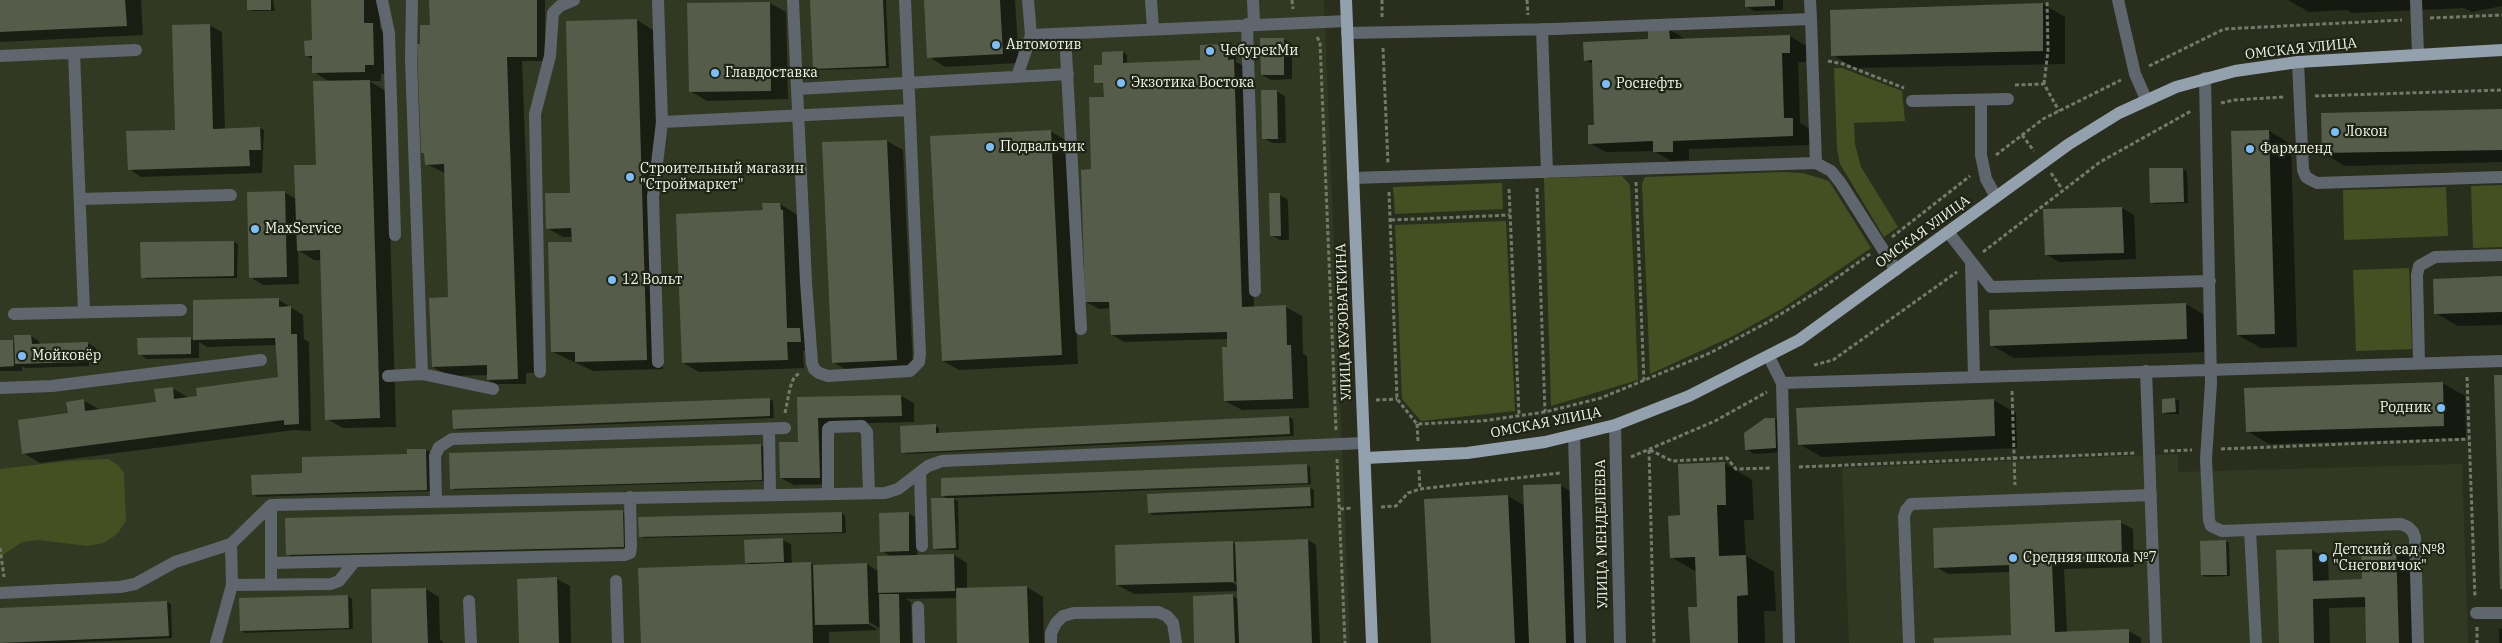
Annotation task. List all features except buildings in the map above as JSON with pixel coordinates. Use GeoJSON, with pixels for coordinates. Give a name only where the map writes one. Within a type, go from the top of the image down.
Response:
{"type":"FeatureCollection","features":[{"type":"Feature","properties":{"kind":"main road","name":"УЛИЦА КУЗОВАТКИНА"},"geometry":{"type":"LineString","coordinates":[[1346,0],[1372,643]]}},
{"type":"Feature","properties":{"kind":"main road","name":"ОМСКАЯ УЛИЦА"},"geometry":{"type":"LineString","coordinates":[[1365,458],[1467,453],[1545,442],[1614,425],[1689,396],[1769,357],[1828,321],[2069,144],[2146,99],[2205,78],[2253,68],[2298,62],[2502,50]]}},
{"type":"Feature","properties":{"kind":"street"},"geometry":{"type":"LineString","coordinates":[[382,0],[389,33],[395,235]]}},
{"type":"Feature","properties":{"kind":"street"},"geometry":{"type":"LineString","coordinates":[[412,0],[411,58],[422,374]]}},
{"type":"Feature","properties":{"kind":"street"},"geometry":{"type":"LineString","coordinates":[[540,372],[535,114],[550,56],[553,13],[560,6],[574,0]]}},
{"type":"Feature","properties":{"kind":"street"},"geometry":{"type":"LineString","coordinates":[[658,0],[662,122],[653,198],[658,362]]}},
{"type":"Feature","properties":{"kind":"street"},"geometry":{"type":"LineString","coordinates":[[793,0],[806,282],[812,363],[814,369],[828,376],[902,373],[915,368],[920,354],[905,0]]}},
{"type":"Feature","properties":{"kind":"street"},"geometry":{"type":"LineString","coordinates":[[1017,77],[1030,36],[1028,0]]}},
{"type":"Feature","properties":{"kind":"street"},"geometry":{"type":"LineString","coordinates":[[1151,0],[1153,29]]}},
{"type":"Feature","properties":{"kind":"street"},"geometry":{"type":"LineString","coordinates":[[1254,0],[1251,24],[1255,291]]}},
{"type":"Feature","properties":{"kind":"street"},"geometry":{"type":"LineString","coordinates":[[1810,0],[1816,163]]}},
{"type":"Feature","properties":{"kind":"street"},"geometry":{"type":"LineString","coordinates":[[2118,0],[2135,74],[2146,99]]}},
{"type":"Feature","properties":{"kind":"street"},"geometry":{"type":"LineString","coordinates":[[2416,0],[2418,54]]}},
{"type":"Feature","properties":{"kind":"street"},"geometry":{"type":"LineString","coordinates":[[1030,36],[1295,22],[1383,32],[1542,29],[1811,19]]}},
{"type":"Feature","properties":{"kind":"street"},"geometry":{"type":"LineString","coordinates":[[1541,172],[1542,29]]}},
{"type":"Feature","properties":{"kind":"street"},"geometry":{"type":"LineString","coordinates":[[1065,34],[1082,329]]}},
{"type":"Feature","properties":{"kind":"street"},"geometry":{"type":"LineString","coordinates":[[0,56],[136,50]]}},
{"type":"Feature","properties":{"kind":"street"},"geometry":{"type":"LineString","coordinates":[[74,53],[84,312]]}},
{"type":"Feature","properties":{"kind":"street"},"geometry":{"type":"LineString","coordinates":[[2298,62],[2303,170],[2306,177],[2317,183],[2502,177]]}},
{"type":"Feature","properties":{"kind":"street"},"geometry":{"type":"LineString","coordinates":[[797,89],[1068,74]]}},
{"type":"Feature","properties":{"kind":"street"},"geometry":{"type":"LineString","coordinates":[[2205,78],[2211,369],[2207,450],[2208,520],[2211,526],[2222,531],[2401,524],[2408,527],[2413,532],[2415,538],[2418,643]]}},
{"type":"Feature","properties":{"kind":"street"},"geometry":{"type":"LineString","coordinates":[[1912,101],[2008,99]]}},
{"type":"Feature","properties":{"kind":"street"},"geometry":{"type":"LineString","coordinates":[[1981,100],[1981,155],[1986,179],[1996,197]]}},
{"type":"Feature","properties":{"kind":"street"},"geometry":{"type":"LineString","coordinates":[[662,122],[910,110]]}},
{"type":"Feature","properties":{"kind":"street"},"geometry":{"type":"LineString","coordinates":[[1353,178],[1816,163],[1831,171],[1840,182],[1896,270]]}},
{"type":"Feature","properties":{"kind":"street"},"geometry":{"type":"LineString","coordinates":[[80,199],[231,195]]}},
{"type":"Feature","properties":{"kind":"street"},"geometry":{"type":"LineString","coordinates":[[1948,232],[1991,288]]}},
{"type":"Feature","properties":{"kind":"street"},"geometry":{"type":"LineString","coordinates":[[2419,363],[2417,275],[2419,266],[2435,257],[2502,255]]}},
{"type":"Feature","properties":{"kind":"street"},"geometry":{"type":"LineString","coordinates":[[1971,262],[1974,377]]}},
{"type":"Feature","properties":{"kind":"street"},"geometry":{"type":"LineString","coordinates":[[1972,288],[2210,281]]}},
{"type":"Feature","properties":{"kind":"street"},"geometry":{"type":"LineString","coordinates":[[14,314],[181,310]]}},
{"type":"Feature","properties":{"kind":"street"},"geometry":{"type":"LineString","coordinates":[[1769,357],[1782,383],[1789,643]]}},
{"type":"Feature","properties":{"kind":"street"},"geometry":{"type":"LineString","coordinates":[[0,388],[52,386],[261,360]]}},
{"type":"Feature","properties":{"kind":"street"},"geometry":{"type":"LineString","coordinates":[[1782,383],[2502,361]]}},
{"type":"Feature","properties":{"kind":"street"},"geometry":{"type":"LineString","coordinates":[[2146,371],[2156,643]]}},
{"type":"Feature","properties":{"kind":"street"},"geometry":{"type":"LineString","coordinates":[[388,376],[422,374],[493,389]]}},
{"type":"Feature","properties":{"kind":"street","name":"УЛИЦА МЕНДЕЛЕЕВА"},"geometry":{"type":"LineString","coordinates":[[1614,425],[1620,643]]}},
{"type":"Feature","properties":{"kind":"street"},"geometry":{"type":"LineString","coordinates":[[828,494],[828,429],[831,427],[862,426],[868,432],[868,493]]}},
{"type":"Feature","properties":{"kind":"street"},"geometry":{"type":"LineString","coordinates":[[436,501],[435,456],[438,447],[452,439],[785,428]]}},
{"type":"Feature","properties":{"kind":"street"},"geometry":{"type":"LineString","coordinates":[[769,429],[770,495]]}},
{"type":"Feature","properties":{"kind":"street"},"geometry":{"type":"LineString","coordinates":[[1574,436],[1580,643]]}},
{"type":"Feature","properties":{"kind":"street"},"geometry":{"type":"LineString","coordinates":[[3,592],[120,587],[135,584],[175,562],[231,544],[271,505],[868,493],[898,489],[920,472],[942,461],[1364,443]]}},
{"type":"Feature","properties":{"kind":"street"},"geometry":{"type":"LineString","coordinates":[[920,472],[922,546]]}},
{"type":"Feature","properties":{"kind":"street"},"geometry":{"type":"LineString","coordinates":[[1909,643],[1906,510],[1911,504],[2151,494]]}},
{"type":"Feature","properties":{"kind":"street"},"geometry":{"type":"LineString","coordinates":[[271,563],[625,555],[630,553],[631,547],[630,497]]}},
{"type":"Feature","properties":{"kind":"street"},"geometry":{"type":"LineString","coordinates":[[271,505],[271,585]]}},
{"type":"Feature","properties":{"kind":"street"},"geometry":{"type":"LineString","coordinates":[[2250,530],[2256,643]]}},
{"type":"Feature","properties":{"kind":"street"},"geometry":{"type":"LineString","coordinates":[[216,643],[232,586],[231,544]]}},
{"type":"Feature","properties":{"kind":"street"},"geometry":{"type":"LineString","coordinates":[[232,586],[331,584],[340,581],[355,561]]}},
{"type":"Feature","properties":{"kind":"street"},"geometry":{"type":"LineString","coordinates":[[616,581],[618,643]]}},
{"type":"Feature","properties":{"kind":"street"},"geometry":{"type":"LineString","coordinates":[[469,601],[471,643]]}},
{"type":"Feature","properties":{"kind":"street"},"geometry":{"type":"LineString","coordinates":[[918,608],[919,643]]}},
{"type":"Feature","properties":{"kind":"street"},"geometry":{"type":"LineString","coordinates":[[1051,643],[1051,633],[1056,623],[1063,616],[1074,614],[1158,612],[1167,616],[1173,623],[1176,643]]}},
{"type":"Feature","properties":{"kind":"street"},"geometry":{"type":"LineString","coordinates":[[2476,614],[2502,613]]}},
{"type":"Feature","properties":{"kind":"path"},"geometry":{"type":"LineString","coordinates":[[1292,0],[1296,30],[1312,30],[1320,42],[1345,643]]}},
{"type":"Feature","properties":{"kind":"path"},"geometry":{"type":"LineString","coordinates":[[1382,0],[1398,400],[1417,424],[1482,421],[1545,412],[1601,398],[1644,382],[1635,169]]}},
{"type":"Feature","properties":{"kind":"path"},"geometry":{"type":"LineString","coordinates":[[2044,84],[2048,50],[2047,0]]}},
{"type":"Feature","properties":{"kind":"path"},"geometry":{"type":"LineString","coordinates":[[2417,19],[2502,15]]}},
{"type":"Feature","properties":{"kind":"path"},"geometry":{"type":"LineString","coordinates":[[1812,366],[1832,360],[1971,262],[2100,162],[2190,112],[2206,106],[2234,100],[2300,96],[2502,90]]}},
{"type":"Feature","properties":{"kind":"path"},"geometry":{"type":"LineString","coordinates":[[1541,172],[1545,412]]}},
{"type":"Feature","properties":{"kind":"path"},"geometry":{"type":"LineString","coordinates":[[1508,173],[1519,415]]}},
{"type":"Feature","properties":{"kind":"path"},"geometry":{"type":"LineString","coordinates":[[1390,220],[1510,215]]}},
{"type":"Feature","properties":{"kind":"path"},"geometry":{"type":"LineString","coordinates":[[2467,362],[2476,614]]}},
{"type":"Feature","properties":{"kind":"path"},"geometry":{"type":"LineString","coordinates":[[2012,376],[2016,499]]}},
{"type":"Feature","properties":{"kind":"path"},"geometry":{"type":"LineString","coordinates":[[785,428],[786,404],[794,377]]}},
{"type":"Feature","properties":{"kind":"path"},"geometry":{"type":"LineString","coordinates":[[1616,463],[1715,421],[1782,383]]}},
{"type":"Feature","properties":{"kind":"path"},"geometry":{"type":"LineString","coordinates":[[1650,450],[1672,461],[1727,458],[1736,469],[2469,439]]}},
{"type":"Feature","properties":{"kind":"path"},"geometry":{"type":"LineString","coordinates":[[1650,450],[1654,643]]}},
{"type":"Feature","properties":{"kind":"path"},"geometry":{"type":"LineString","coordinates":[[1340,509],[1396,506],[1408,493],[1420,488],[1575,472]]}},
{"type":"Feature","properties":{"kind":"path"},"geometry":{"type":"LineString","coordinates":[[0,548],[3,592]]}},
{"type":"Feature","properties":{"kind":"shaded area"},"geometry":{"type":"Polygon","coordinates":[[[0,0],[1324,0],[1350,643],[0,643],[0,0]]]}},
{"type":"Feature","properties":{"kind":"shaded area"},"geometry":{"type":"Polygon","coordinates":[[[2178,454],[2178,472],[2462,464],[2468,643],[1849,643],[1842,468],[2178,454]]]}},
{"type":"Feature","properties":{"kind":"green space"},"geometry":{"type":"Polygon","coordinates":[[[1834,68],[1842,68],[1902,91],[1905,121],[1854,123],[1855,144],[1861,167],[1898,227],[1884,237],[1840,164],[1837,149],[1834,68]]]}},
{"type":"Feature","properties":{"kind":"green space"},"geometry":{"type":"Polygon","coordinates":[[[1782,172],[1803,173],[1829,181],[1871,248],[1783,308],[1733,336],[1650,374],[1642,184],[1645,177],[1782,172]]]}},
{"type":"Feature","properties":{"kind":"green space"},"geometry":{"type":"Polygon","coordinates":[[[1622,176],[1630,185],[1638,380],[1551,406],[1544,178],[1622,176]]]}},
{"type":"Feature","properties":{"kind":"green space"},"geometry":{"type":"Polygon","coordinates":[[[1502,183],[1503,209],[1395,214],[1393,187],[1502,183]]]}},
{"type":"Feature","properties":{"kind":"green space"},"geometry":{"type":"Polygon","coordinates":[[[2502,185],[2502,247],[2473,248],[2471,186],[2502,185]]]}},
{"type":"Feature","properties":{"kind":"green space"},"geometry":{"type":"Polygon","coordinates":[[[2446,187],[2448,236],[2344,240],[2343,190],[2446,187]]]}},
{"type":"Feature","properties":{"kind":"green space"},"geometry":{"type":"Polygon","coordinates":[[[1506,221],[1515,411],[1421,421],[1402,399],[1395,225],[1506,221]]]}},
{"type":"Feature","properties":{"kind":"green space"},"geometry":{"type":"Polygon","coordinates":[[[2409,268],[2412,349],[2356,351],[2353,270],[2409,268]]]}},
{"type":"Feature","properties":{"kind":"green space"},"geometry":{"type":"Polygon","coordinates":[[[108,459],[118,465],[124,473],[126,521],[117,534],[104,543],[88,546],[38,540],[22,542],[0,557],[0,469],[68,461],[108,459]]]}},
{"type":"Feature","properties":{"kind":"place","name":"Автомотив"},"geometry":{"type":"Point","coordinates":[996,45]}},
{"type":"Feature","properties":{"kind":"place","name":"ЧебурекМи"},"geometry":{"type":"Point","coordinates":[1210,51]}},
{"type":"Feature","properties":{"kind":"place","name":"Главдоставка"},"geometry":{"type":"Point","coordinates":[715,73]}},
{"type":"Feature","properties":{"kind":"place","name":"Экзотика Востока"},"geometry":{"type":"Point","coordinates":[1121,83]}},
{"type":"Feature","properties":{"kind":"place","name":"Роснефть"},"geometry":{"type":"Point","coordinates":[1606,84]}},
{"type":"Feature","properties":{"kind":"place","name":"Локон"},"geometry":{"type":"Point","coordinates":[2335,132]}},
{"type":"Feature","properties":{"kind":"place","name":"Подвальчик"},"geometry":{"type":"Point","coordinates":[990,147]}},
{"type":"Feature","properties":{"kind":"place","name":"Фармленд"},"geometry":{"type":"Point","coordinates":[2250,149]}},
{"type":"Feature","properties":{"kind":"place","name":"Строительный магазин \"Строймаркет\""},"geometry":{"type":"Point","coordinates":[630,177]}},
{"type":"Feature","properties":{"kind":"place","name":"MaxService"},"geometry":{"type":"Point","coordinates":[255,229]}},
{"type":"Feature","properties":{"kind":"place","name":"12 Вольт"},"geometry":{"type":"Point","coordinates":[612,280]}},
{"type":"Feature","properties":{"kind":"place","name":"Мойковёр"},"geometry":{"type":"Point","coordinates":[22,356]}},
{"type":"Feature","properties":{"kind":"place","name":"Родник"},"geometry":{"type":"Point","coordinates":[2441,408]}},
{"type":"Feature","properties":{"kind":"place","name":"Средняя школа №7"},"geometry":{"type":"Point","coordinates":[2013,558]}},
{"type":"Feature","properties":{"kind":"place","name":"Детский сад №8 \"Снеговичок\""},"geometry":{"type":"Point","coordinates":[2323,558]}}]}
